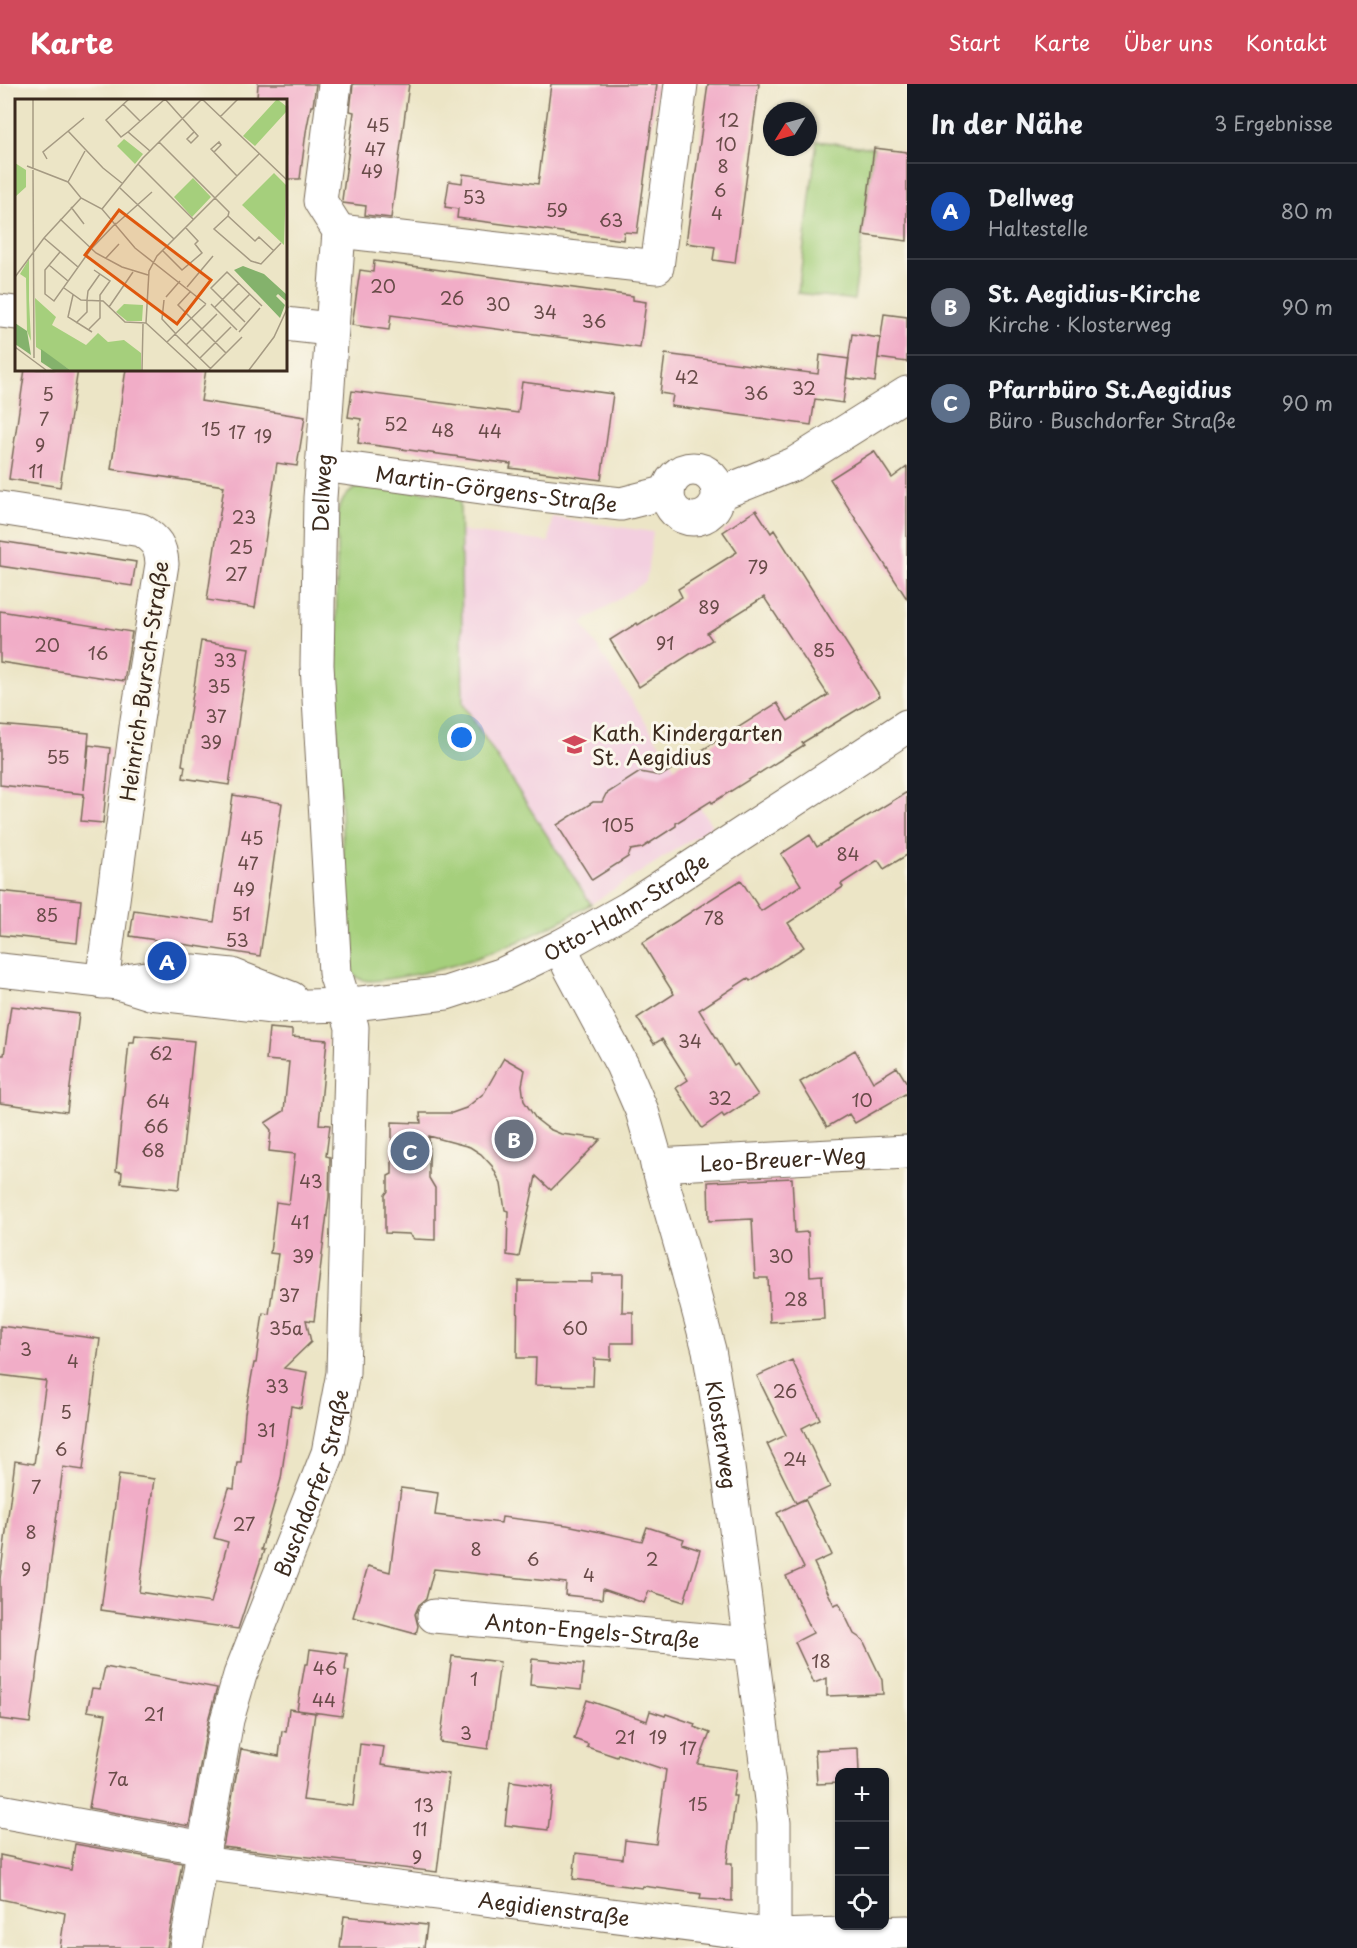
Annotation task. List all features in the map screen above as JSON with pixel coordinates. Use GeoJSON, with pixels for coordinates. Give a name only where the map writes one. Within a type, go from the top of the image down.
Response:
{"type":"FeatureCollection","features":[{"type":"Feature","properties":{"kind":"street"},"geometry":{"type":"LineString","coordinates":[[335,84],[320,201],[339,231],[657,267],[681,84]]}},
{"type":"Feature","properties":{"kind":"street","name":"Dellweg"},"geometry":{"type":"LineString","coordinates":[[328,1006],[335,973],[317,665],[319,505],[330,329],[339,231]]}},
{"type":"Feature","properties":{"kind":"street"},"geometry":{"type":"LineString","coordinates":[[0,311],[15,314]]}},
{"type":"Feature","properties":{"kind":"street"},"geometry":{"type":"LineString","coordinates":[[286,324],[330,329]]}},
{"type":"Feature","properties":{"kind":"street","name":"Martin-Görgens-Straße"},"geometry":{"type":"LineString","coordinates":[[322,465],[621,504],[668,492],[669,501],[681,516],[699,519],[709,514],[716,505],[719,494],[794,464],[907,393]]}},
{"type":"Feature","properties":{"kind":"street","name":"Heinrich-Bursch-Straße"},"geometry":{"type":"LineString","coordinates":[[0,508],[141,530],[153,538],[161,549],[162,564],[134,741],[110,982]]}},
{"type":"Feature","properties":{"kind":"street","name":"Otto-Hahn-Straße"},"geometry":{"type":"LineString","coordinates":[[0,970],[110,982],[150,993],[272,1007],[328,1006],[446,993],[501,975],[561,946],[629,908],[907,726]]}},
{"type":"Feature","properties":{"kind":"street","name":"Klosterweg"},"geometry":{"type":"LineString","coordinates":[[561,946],[569,966],[626,1074],[642,1111],[709,1350],[726,1452],[774,1822],[775,1942]]}},
{"type":"Feature","properties":{"kind":"street","name":"Buschdorfer Straße"},"geometry":{"type":"LineString","coordinates":[[186,1948],[227,1720],[240,1675],[328,1453],[343,1373],[352,1027],[328,1006]]}},
{"type":"Feature","properties":{"kind":"street","name":"Leo-Breuer-Weg"},"geometry":{"type":"LineString","coordinates":[[657,1165],[907,1152]]}},
{"type":"Feature","properties":{"kind":"street","name":"Anton-Engels-Straße"},"geometry":{"type":"LineString","coordinates":[[434,1616],[750,1644]]}},
{"type":"Feature","properties":{"kind":"street","name":"Aegidienstraße"},"geometry":{"type":"LineString","coordinates":[[0,1811],[202,1855],[775,1942],[907,1932]]}},
{"type":"Feature","properties":{"kind":"shaded area","name":"Kath. Kindergarten St. Aegidius"},"geometry":{"type":"Polygon","coordinates":[[[552,517],[653,532],[646,581],[582,623],[712,826],[591,904],[463,704],[461,531],[549,542],[552,517]]]}},
{"type":"Feature","properties":{"kind":"green space"},"geometry":{"type":"Polygon","coordinates":[[[817,141],[874,148],[854,300],[798,293],[815,156],[817,156],[817,141]]]}},
{"type":"Feature","properties":{"kind":"green space"},"geometry":{"type":"Polygon","coordinates":[[[364,485],[460,496],[463,704],[591,904],[521,941],[472,960],[421,973],[369,981],[358,978],[349,970],[336,712],[337,515],[346,496],[364,485]]]}},
{"type":"Feature","properties":{"kind":"building"},"geometry":{"type":"Polygon","coordinates":[[[258,84],[316,84],[306,132],[300,179],[286,179],[286,99],[257,98],[258,84]]]}},
{"type":"Feature","properties":{"kind":"building"},"geometry":{"type":"Polygon","coordinates":[[[353,84],[409,84],[391,218],[365,215],[366,206],[343,203],[342,200],[354,112],[350,111],[353,84]]]}},
{"type":"Feature","properties":{"kind":"building"},"geometry":{"type":"Polygon","coordinates":[[[551,84],[657,84],[637,233],[624,232],[623,240],[457,218],[458,209],[445,207],[449,181],[462,183],[463,174],[538,184],[551,84]]]}},
{"type":"Feature","properties":{"kind":"building"},"geometry":{"type":"Polygon","coordinates":[[[708,84],[759,84],[735,263],[713,260],[715,247],[686,243],[708,84]]]}},
{"type":"Feature","properties":{"kind":"building"},"geometry":{"type":"Polygon","coordinates":[[[874,148],[907,152],[907,241],[863,235],[874,148]]]}},
{"type":"Feature","properties":{"kind":"building"},"geometry":{"type":"Polygon","coordinates":[[[374,261],[633,296],[633,300],[646,302],[640,348],[391,315],[389,330],[352,325],[360,270],[373,272],[374,261]]]}},
{"type":"Feature","properties":{"kind":"building"},"geometry":{"type":"Polygon","coordinates":[[[884,314],[907,317],[907,362],[878,358],[884,314]]]}},
{"type":"Feature","properties":{"kind":"building"},"geometry":{"type":"Polygon","coordinates":[[[852,334],[880,338],[875,382],[846,378],[852,334]]]}},
{"type":"Feature","properties":{"kind":"building"},"geometry":{"type":"Polygon","coordinates":[[[665,354],[818,374],[820,355],[849,359],[843,403],[815,399],[811,425],[671,406],[673,395],[660,393],[665,354]]]}},
{"type":"Feature","properties":{"kind":"building"},"geometry":{"type":"Polygon","coordinates":[[[25,370],[78,370],[60,487],[9,479],[25,370]]]}},
{"type":"Feature","properties":{"kind":"building"},"geometry":{"type":"Polygon","coordinates":[[[126,370],[206,370],[201,401],[305,417],[297,466],[277,463],[255,608],[207,600],[224,486],[111,469],[126,370]]]}},
{"type":"Feature","properties":{"kind":"building"},"geometry":{"type":"Polygon","coordinates":[[[522,382],[613,394],[601,480],[510,468],[511,464],[358,443],[361,419],[348,417],[352,391],[518,413],[522,382]]]}},
{"type":"Feature","properties":{"kind":"building"},"geometry":{"type":"Polygon","coordinates":[[[874,451],[892,478],[907,467],[907,599],[830,479],[874,451]]]}},
{"type":"Feature","properties":{"kind":"building"},"geometry":{"type":"Polygon","coordinates":[[[756,510],[771,533],[774,530],[880,696],[802,743],[804,745],[712,803],[711,801],[676,823],[676,826],[642,848],[631,850],[628,857],[592,880],[557,825],[593,802],[602,802],[606,794],[640,772],[661,776],[777,703],[788,721],[828,695],[764,597],[707,633],[712,640],[639,687],[610,640],[682,597],[678,589],[737,552],[723,532],[756,510]]]}},
{"type":"Feature","properties":{"kind":"building"},"geometry":{"type":"Polygon","coordinates":[[[0,541],[136,562],[132,586],[0,566],[0,541]]]}},
{"type":"Feature","properties":{"kind":"building"},"geometry":{"type":"Polygon","coordinates":[[[0,611],[132,632],[124,681],[0,662],[0,611]]]}},
{"type":"Feature","properties":{"kind":"building"},"geometry":{"type":"Polygon","coordinates":[[[201,641],[249,648],[229,785],[183,778],[185,766],[182,765],[201,641]]]}},
{"type":"Feature","properties":{"kind":"building"},"geometry":{"type":"Polygon","coordinates":[[[0,725],[89,733],[84,790],[89,745],[110,748],[103,823],[81,821],[84,794],[0,785],[0,725]]]}},
{"type":"Feature","properties":{"kind":"building"},"geometry":{"type":"Polygon","coordinates":[[[907,792],[907,855],[884,869],[878,860],[841,884],[843,887],[788,923],[804,947],[750,981],[748,978],[699,1010],[734,1066],[737,1064],[758,1095],[724,1117],[722,1114],[702,1128],[676,1088],[688,1080],[662,1039],[654,1044],[637,1018],[674,994],[642,943],[741,880],[761,911],[801,885],[781,854],[810,835],[817,847],[907,792]]]}},
{"type":"Feature","properties":{"kind":"building"},"geometry":{"type":"Polygon","coordinates":[[[233,795],[282,803],[260,956],[130,936],[134,910],[214,922],[233,795]]]}},
{"type":"Feature","properties":{"kind":"building"},"geometry":{"type":"Polygon","coordinates":[[[0,891],[81,900],[77,943],[0,935],[0,891]]]}},
{"type":"Feature","properties":{"kind":"building"},"geometry":{"type":"Polygon","coordinates":[[[11,1006],[79,1014],[67,1112],[0,1103],[0,1055],[4,1055],[11,1006]]]}},
{"type":"Feature","properties":{"kind":"building"},"geometry":{"type":"Polygon","coordinates":[[[269,1028],[292,1030],[292,1037],[327,1040],[319,1124],[330,1125],[326,1156],[330,1157],[329,1197],[314,1321],[306,1320],[311,1342],[284,1368],[307,1372],[301,1408],[291,1406],[281,1479],[261,1550],[264,1550],[238,1629],[101,1610],[119,1474],[154,1479],[139,1592],[211,1603],[228,1542],[214,1538],[229,1488],[234,1489],[237,1462],[241,1462],[245,1413],[254,1363],[256,1363],[263,1313],[269,1314],[278,1254],[270,1253],[276,1202],[289,1204],[295,1154],[269,1151],[271,1130],[265,1123],[284,1111],[289,1062],[266,1060],[269,1028]]]}},
{"type":"Feature","properties":{"kind":"building"},"geometry":{"type":"Polygon","coordinates":[[[135,1035],[194,1041],[179,1189],[121,1183],[122,1172],[116,1171],[129,1042],[134,1042],[135,1035]]]}},
{"type":"Feature","properties":{"kind":"building"},"geometry":{"type":"Polygon","coordinates":[[[855,1050],[873,1082],[897,1067],[907,1083],[907,1093],[855,1123],[849,1114],[827,1127],[800,1082],[855,1050]]]}},
{"type":"Feature","properties":{"kind":"building"},"geometry":{"type":"Polygon","coordinates":[[[504,1058],[525,1070],[522,1085],[524,1101],[536,1119],[549,1129],[561,1134],[601,1139],[551,1190],[536,1176],[519,1257],[507,1255],[508,1211],[505,1210],[501,1184],[492,1166],[481,1154],[470,1147],[429,1136],[429,1178],[435,1188],[435,1240],[414,1239],[409,1234],[385,1233],[385,1195],[388,1191],[388,1176],[392,1174],[392,1122],[421,1123],[420,1113],[452,1113],[466,1108],[484,1093],[504,1058]]]}},
{"type":"Feature","properties":{"kind":"building"},"geometry":{"type":"Polygon","coordinates":[[[792,1178],[795,1233],[808,1232],[810,1276],[822,1275],[824,1319],[770,1322],[768,1278],[755,1278],[752,1219],[709,1221],[708,1182],[792,1178]]]}},
{"type":"Feature","properties":{"kind":"building"},"geometry":{"type":"Polygon","coordinates":[[[592,1274],[623,1274],[622,1312],[633,1312],[633,1343],[611,1343],[611,1360],[594,1359],[593,1386],[535,1385],[536,1358],[517,1358],[518,1281],[592,1282],[592,1274]]]}},
{"type":"Feature","properties":{"kind":"building"},"geometry":{"type":"Polygon","coordinates":[[[0,1326],[100,1339],[83,1470],[63,1467],[30,1723],[0,1719],[0,1579],[15,1461],[34,1464],[46,1381],[0,1375],[0,1326]]]}},
{"type":"Feature","properties":{"kind":"building"},"geometry":{"type":"Polygon","coordinates":[[[792,1360],[820,1419],[802,1428],[830,1487],[796,1503],[767,1444],[786,1435],[757,1376],[792,1360]]]}},
{"type":"Feature","properties":{"kind":"building"},"geometry":{"type":"Polygon","coordinates":[[[401,1488],[438,1493],[435,1515],[501,1523],[502,1517],[567,1525],[642,1541],[647,1527],[684,1539],[682,1544],[700,1550],[684,1602],[649,1591],[644,1603],[603,1589],[602,1599],[565,1595],[566,1583],[434,1569],[426,1599],[419,1605],[415,1614],[418,1626],[416,1634],[353,1617],[368,1566],[390,1572],[401,1488]]]}},
{"type":"Feature","properties":{"kind":"building"},"geometry":{"type":"Polygon","coordinates":[[[805,1499],[832,1555],[814,1563],[834,1605],[839,1603],[854,1634],[863,1640],[882,1680],[883,1694],[827,1696],[827,1678],[814,1683],[795,1642],[813,1633],[786,1576],[804,1568],[777,1513],[805,1499]]]}},
{"type":"Feature","properties":{"kind":"building"},"geometry":{"type":"Polygon","coordinates":[[[310,1649],[347,1654],[345,1670],[349,1671],[342,1716],[297,1710],[310,1649]]]}},
{"type":"Feature","properties":{"kind":"building"},"geometry":{"type":"Polygon","coordinates":[[[452,1656],[500,1662],[488,1749],[440,1742],[452,1656]]]}},
{"type":"Feature","properties":{"kind":"building"},"geometry":{"type":"Polygon","coordinates":[[[532,1659],[584,1664],[581,1690],[530,1685],[532,1659]]]}},
{"type":"Feature","properties":{"kind":"building"},"geometry":{"type":"Polygon","coordinates":[[[105,1667],[217,1688],[209,1717],[189,1826],[89,1808],[106,1714],[87,1711],[92,1688],[100,1689],[105,1667]]]}},
{"type":"Feature","properties":{"kind":"building"},"geometry":{"type":"Polygon","coordinates":[[[587,1700],[647,1721],[650,1711],[695,1724],[694,1727],[710,1733],[698,1764],[737,1770],[727,1863],[732,1863],[732,1901],[700,1899],[701,1894],[573,1879],[576,1853],[623,1859],[625,1840],[656,1844],[666,1770],[618,1754],[617,1757],[587,1747],[588,1744],[574,1739],[587,1700]]]}},
{"type":"Feature","properties":{"kind":"building"},"geometry":{"type":"Polygon","coordinates":[[[289,1709],[315,1713],[303,1800],[353,1806],[360,1744],[384,1747],[381,1765],[449,1774],[437,1872],[223,1847],[241,1749],[279,1756],[282,1731],[286,1732],[289,1709]]]}},
{"type":"Feature","properties":{"kind":"building"},"geometry":{"type":"Polygon","coordinates":[[[858,1748],[859,1768],[835,1768],[835,1783],[817,1784],[815,1750],[858,1748]]]}},
{"type":"Feature","properties":{"kind":"building"},"geometry":{"type":"Polygon","coordinates":[[[510,1781],[553,1787],[548,1830],[505,1825],[510,1781]]]}},
{"type":"Feature","properties":{"kind":"building"},"geometry":{"type":"Polygon","coordinates":[[[75,1844],[182,1863],[167,1948],[60,1948],[65,1913],[0,1899],[0,1855],[71,1870],[75,1844]]]}},
{"type":"Feature","properties":{"kind":"building"},"geometry":{"type":"Polygon","coordinates":[[[344,1916],[427,1925],[424,1948],[340,1948],[344,1916]]]}},
{"type":"Feature","properties":{"kind":"place","name":"Kath. Kindergarten St. Aegidius"},"geometry":{"type":"Point","coordinates":[574,744]}},
{"type":"Feature","properties":{"kind":"place","name":"Dellweg"},"geometry":{"type":"Point","coordinates":[167,961]}},
{"type":"Feature","properties":{"kind":"place","name":"St. Aegidius-Kirche"},"geometry":{"type":"Point","coordinates":[514,1139]}},
{"type":"Feature","properties":{"kind":"place","name":"Pfarrbüro St.Aegidius"},"geometry":{"type":"Point","coordinates":[410,1151]}}]}
